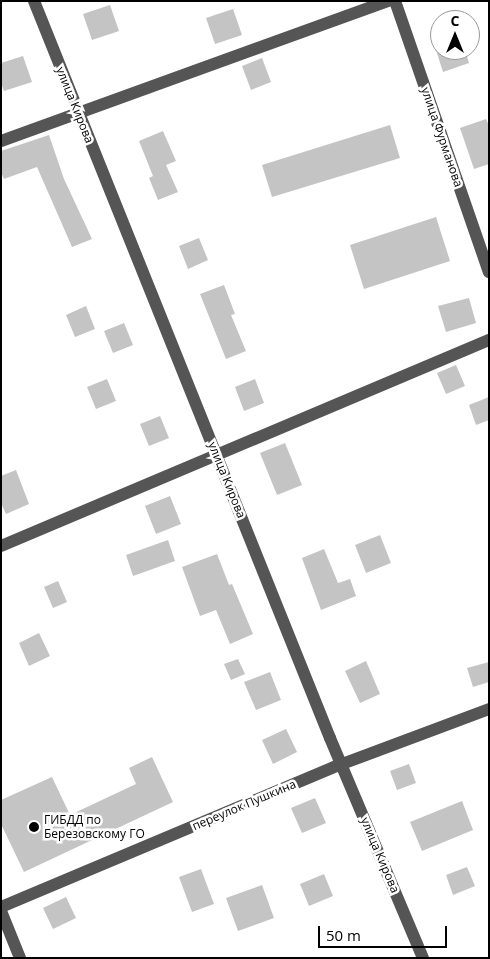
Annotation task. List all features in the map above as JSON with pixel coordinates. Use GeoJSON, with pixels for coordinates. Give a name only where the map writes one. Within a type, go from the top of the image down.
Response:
{"type":"FeatureCollection","features":[{"type":"Feature","properties":{"kind":"street","name":"улица Кирова"},"geometry":{"type":"LineString","coordinates":[[34,1],[342,764],[424,958]]}},
{"type":"Feature","properties":{"kind":"street"},"geometry":{"type":"LineString","coordinates":[[1,141],[388,1]]}},
{"type":"Feature","properties":{"kind":"street","name":"улица Фурманова"},"geometry":{"type":"LineString","coordinates":[[395,1],[489,272]]}},
{"type":"Feature","properties":{"kind":"street"},"geometry":{"type":"LineString","coordinates":[[1,546],[489,340]]}},
{"type":"Feature","properties":{"kind":"street","name":"переулок Пушкина"},"geometry":{"type":"LineString","coordinates":[[1,909],[342,764],[489,710]]}},
{"type":"Feature","properties":{"kind":"street"},"geometry":{"type":"LineString","coordinates":[[1,909],[20,958]]}},
{"type":"Feature","properties":{"kind":"building"},"geometry":{"type":"Polygon","coordinates":[[[110,5],[119,31],[92,40],[83,14],[110,5]]]}},
{"type":"Feature","properties":{"kind":"building"},"geometry":{"type":"Polygon","coordinates":[[[233,9],[242,35],[215,44],[206,18],[233,9]]]}},
{"type":"Feature","properties":{"kind":"building"},"geometry":{"type":"Polygon","coordinates":[[[23,56],[32,82],[4,91],[1,83],[1,63],[23,56]]]}},
{"type":"Feature","properties":{"kind":"building"},"geometry":{"type":"Polygon","coordinates":[[[262,58],[271,82],[251,90],[242,66],[262,58]]]}},
{"type":"Feature","properties":{"kind":"building"},"geometry":{"type":"Polygon","coordinates":[[[439,60],[468,60],[469,63],[443,72],[439,60]]]}},
{"type":"Feature","properties":{"kind":"building"},"geometry":{"type":"Polygon","coordinates":[[[486,119],[489,126],[489,164],[474,169],[460,128],[486,119]]]}},
{"type":"Feature","properties":{"kind":"building"},"geometry":{"type":"Polygon","coordinates":[[[390,125],[400,158],[272,197],[262,165],[390,125]]]}},
{"type":"Feature","properties":{"kind":"building"},"geometry":{"type":"Polygon","coordinates":[[[163,131],[176,161],[166,165],[178,192],[158,200],[149,178],[153,176],[139,141],[163,131]]]}},
{"type":"Feature","properties":{"kind":"building"},"geometry":{"type":"Polygon","coordinates":[[[49,135],[64,179],[92,239],[72,247],[37,167],[4,179],[1,172],[1,151],[49,135]]]}},
{"type":"Feature","properties":{"kind":"building"},"geometry":{"type":"Polygon","coordinates":[[[436,217],[450,261],[364,289],[350,245],[436,217]]]}},
{"type":"Feature","properties":{"kind":"building"},"geometry":{"type":"Polygon","coordinates":[[[199,238],[208,260],[188,269],[179,246],[199,238]]]}},
{"type":"Feature","properties":{"kind":"building"},"geometry":{"type":"Polygon","coordinates":[[[224,285],[235,314],[231,315],[246,351],[226,359],[200,294],[224,285]]]}},
{"type":"Feature","properties":{"kind":"building"},"geometry":{"type":"Polygon","coordinates":[[[469,298],[476,323],[446,332],[438,306],[469,298]]]}},
{"type":"Feature","properties":{"kind":"building"},"geometry":{"type":"Polygon","coordinates":[[[86,306],[95,329],[75,337],[66,315],[86,306]]]}},
{"type":"Feature","properties":{"kind":"building"},"geometry":{"type":"Polygon","coordinates":[[[124,323],[133,345],[113,353],[104,331],[124,323]]]}},
{"type":"Feature","properties":{"kind":"building"},"geometry":{"type":"Polygon","coordinates":[[[456,365],[465,386],[446,394],[437,373],[456,365]]]}},
{"type":"Feature","properties":{"kind":"building"},"geometry":{"type":"Polygon","coordinates":[[[107,379],[116,401],[96,409],[87,387],[107,379]]]}},
{"type":"Feature","properties":{"kind":"building"},"geometry":{"type":"Polygon","coordinates":[[[255,379],[264,403],[244,411],[235,387],[255,379]]]}},
{"type":"Feature","properties":{"kind":"building"},"geometry":{"type":"Polygon","coordinates":[[[489,397],[489,420],[476,425],[469,405],[489,397]]]}},
{"type":"Feature","properties":{"kind":"building"},"geometry":{"type":"Polygon","coordinates":[[[160,416],[169,438],[149,446],[140,424],[160,416]]]}},
{"type":"Feature","properties":{"kind":"building"},"geometry":{"type":"Polygon","coordinates":[[[285,443],[302,485],[277,495],[260,453],[285,443]]]}},
{"type":"Feature","properties":{"kind":"building"},"geometry":{"type":"Polygon","coordinates":[[[16,470],[29,504],[6,514],[1,503],[1,476],[16,470]]]}},
{"type":"Feature","properties":{"kind":"building"},"geometry":{"type":"Polygon","coordinates":[[[170,496],[181,524],[156,534],[145,506],[170,496]]]}},
{"type":"Feature","properties":{"kind":"building"},"geometry":{"type":"Polygon","coordinates":[[[380,535],[391,563],[366,573],[355,545],[380,535]]]}},
{"type":"Feature","properties":{"kind":"building"},"geometry":{"type":"Polygon","coordinates":[[[168,540],[175,561],[133,576],[126,555],[168,540]]]}},
{"type":"Feature","properties":{"kind":"building"},"geometry":{"type":"Polygon","coordinates":[[[324,549],[338,583],[350,579],[356,596],[321,610],[302,558],[324,549]]]}},
{"type":"Feature","properties":{"kind":"building"},"geometry":{"type":"Polygon","coordinates":[[[217,554],[229,585],[232,584],[253,634],[230,644],[216,610],[200,616],[182,567],[217,554]]]}},
{"type":"Feature","properties":{"kind":"building"},"geometry":{"type":"Polygon","coordinates":[[[58,581],[67,602],[53,608],[44,587],[58,581]]]}},
{"type":"Feature","properties":{"kind":"building"},"geometry":{"type":"Polygon","coordinates":[[[39,633],[50,656],[29,666],[19,643],[39,633]]]}},
{"type":"Feature","properties":{"kind":"building"},"geometry":{"type":"Polygon","coordinates":[[[238,659],[245,674],[231,680],[224,664],[238,659]]]}},
{"type":"Feature","properties":{"kind":"building"},"geometry":{"type":"Polygon","coordinates":[[[366,661],[380,694],[360,703],[345,671],[366,661]]]}},
{"type":"Feature","properties":{"kind":"building"},"geometry":{"type":"Polygon","coordinates":[[[489,662],[489,682],[473,687],[467,668],[489,662]]]}},
{"type":"Feature","properties":{"kind":"building"},"geometry":{"type":"Polygon","coordinates":[[[270,672],[281,700],[256,710],[244,682],[270,672]]]}},
{"type":"Feature","properties":{"kind":"building"},"geometry":{"type":"Polygon","coordinates":[[[286,729],[297,752],[273,764],[262,740],[286,729]]]}},
{"type":"Feature","properties":{"kind":"building"},"geometry":{"type":"Polygon","coordinates":[[[152,757],[173,802],[24,872],[1,824],[1,800],[52,777],[70,815],[136,784],[129,768],[152,757]]]}},
{"type":"Feature","properties":{"kind":"building"},"geometry":{"type":"Polygon","coordinates":[[[409,764],[416,783],[397,790],[390,771],[409,764]]]}},
{"type":"Feature","properties":{"kind":"building"},"geometry":{"type":"Polygon","coordinates":[[[315,798],[326,823],[302,833],[291,808],[315,798]]]}},
{"type":"Feature","properties":{"kind":"building"},"geometry":{"type":"Polygon","coordinates":[[[462,801],[473,830],[422,851],[410,822],[462,801]]]}},
{"type":"Feature","properties":{"kind":"building"},"geometry":{"type":"Polygon","coordinates":[[[467,867],[475,886],[453,895],[446,875],[467,867]]]}},
{"type":"Feature","properties":{"kind":"building"},"geometry":{"type":"Polygon","coordinates":[[[201,869],[214,904],[192,912],[179,877],[201,869]]]}},
{"type":"Feature","properties":{"kind":"building"},"geometry":{"type":"Polygon","coordinates":[[[324,874],[333,896],[309,906],[300,884],[324,874]]]}},
{"type":"Feature","properties":{"kind":"building"},"geometry":{"type":"Polygon","coordinates":[[[262,885],[274,918],[238,931],[226,898],[262,885]]]}},
{"type":"Feature","properties":{"kind":"building"},"geometry":{"type":"Polygon","coordinates":[[[66,897],[76,918],[53,929],[43,908],[66,897]]]}},
{"type":"Feature","properties":{"kind":"place","name":"ГИБДД по Березовскому ГО"},"geometry":{"type":"Point","coordinates":[34,827]}}]}
